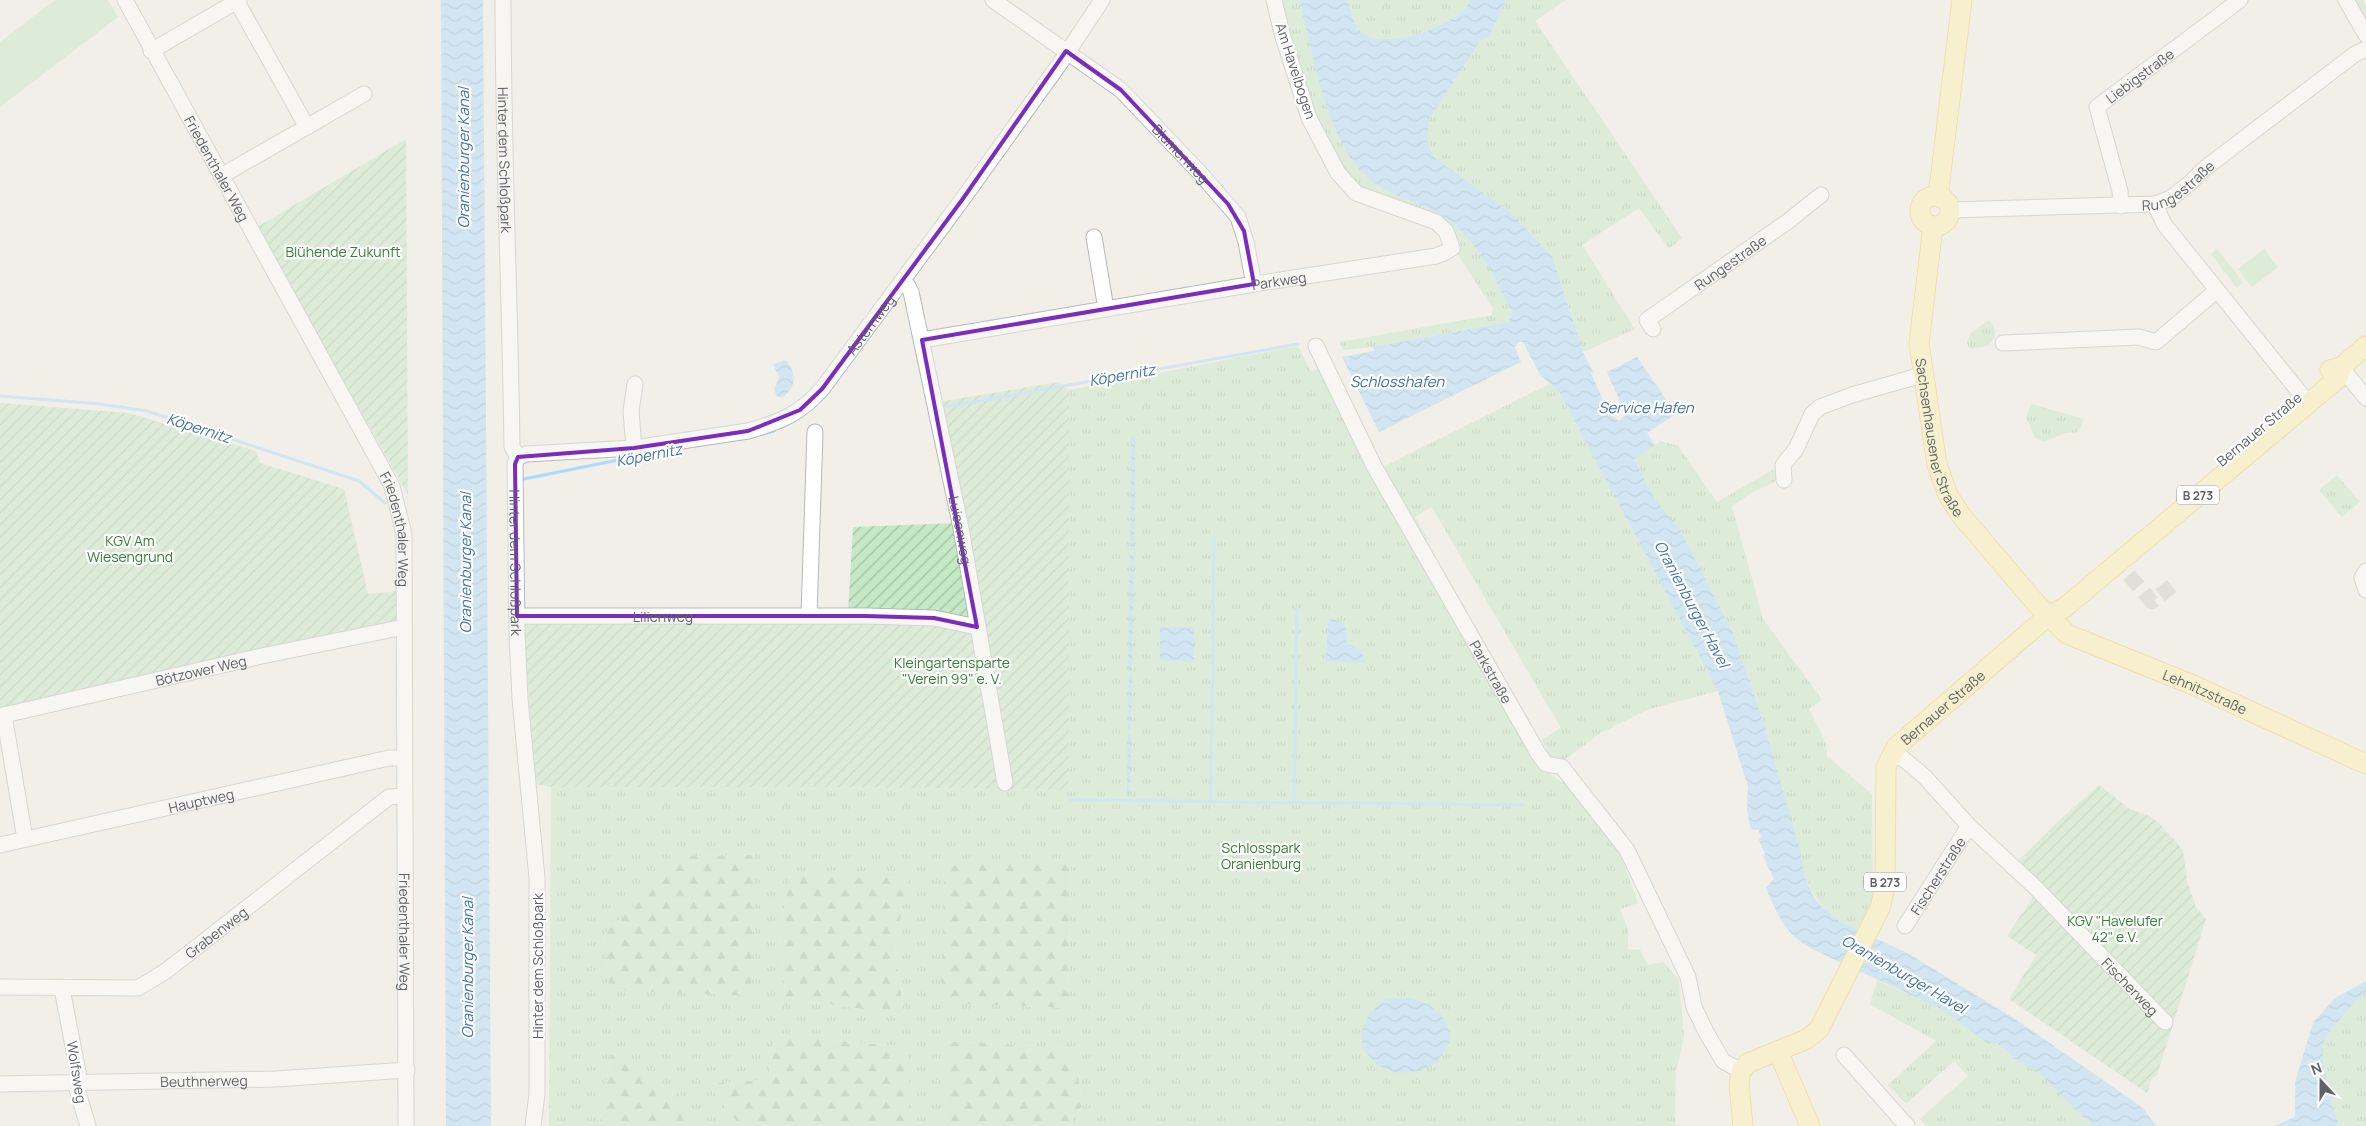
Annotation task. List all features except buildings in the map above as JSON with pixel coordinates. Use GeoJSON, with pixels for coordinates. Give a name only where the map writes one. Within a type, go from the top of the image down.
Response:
{"type":"FeatureCollection","features":[{"type":"Feature","properties":{"kind":"main road"},"geometry":{"type":"LineString","coordinates":[[1944,203],[1930,198],[1922,207],[1922,218],[1932,226],[1945,222],[1944,203],[1962,0]]}},
{"type":"Feature","properties":{"kind":"main road","name":"Sachsenhausener Straße"},"geometry":{"type":"LineString","coordinates":[[1932,226],[1919,344],[1934,455],[1939,474],[1948,495],[1960,514],[2048,616]]}},
{"type":"Feature","properties":{"kind":"main road","name":"Bernauer Straße"},"geometry":{"type":"LineString","coordinates":[[1778,1051],[1807,1039],[1818,1030],[1880,908],[1885,887],[1886,777],[1892,752],[2048,616],[2056,599],[2304,399],[2333,368],[2341,367],[2366,346]]}},
{"type":"Feature","properties":{"kind":"main road","name":"Lehnitzstraße"},"geometry":{"type":"LineString","coordinates":[[2048,616],[2067,634],[2193,686],[2366,764]]}},
{"type":"Feature","properties":{"kind":"main road"},"geometry":{"type":"LineString","coordinates":[[1778,1051],[1810,1126]]}},
{"type":"Feature","properties":{"kind":"main road","name":"B 273"},"geometry":{"type":"LineString","coordinates":[[1740,1078],[1748,1063],[1778,1051]]}},
{"type":"Feature","properties":{"kind":"main road"},"geometry":{"type":"LineString","coordinates":[[1740,1078],[1743,1126]]}},
{"type":"Feature","properties":{"kind":"street","name":"Friedenthaler Weg"},"geometry":{"type":"LineString","coordinates":[[125,0],[151,51],[392,486],[404,534],[406,1126]]}},
{"type":"Feature","properties":{"kind":"street"},"geometry":{"type":"LineString","coordinates":[[151,51],[237,0],[307,127]]}},
{"type":"Feature","properties":{"kind":"street","name":"Hinter dem Schloßpark"},"geometry":{"type":"LineString","coordinates":[[503,0],[503,130],[510,275],[512,447],[518,457],[515,464],[520,700],[537,878],[537,1094],[533,1126]]}},
{"type":"Feature","properties":{"kind":"street","name":"Blumenweg"},"geometry":{"type":"LineString","coordinates":[[992,0],[1121,90],[1228,204],[1238,217],[1244,231],[1254,284]]}},
{"type":"Feature","properties":{"kind":"street","name":"Asternweg"},"geometry":{"type":"LineString","coordinates":[[518,457],[526,454],[634,448],[748,431],[790,416],[800,410],[822,389],[902,282],[1055,71],[1066,51],[1102,0]]}},
{"type":"Feature","properties":{"kind":"street","name":"Am Havelbogen"},"geometry":{"type":"LineString","coordinates":[[1274,0],[1283,38],[1309,118],[1338,173],[1356,193],[1436,222],[1446,231],[1452,248]]}},
{"type":"Feature","properties":{"kind":"street","name":"Liebigstraße"},"geometry":{"type":"LineString","coordinates":[[2121,206],[2120,191],[2097,107],[2240,0]]}},
{"type":"Feature","properties":{"kind":"street"},"geometry":{"type":"LineString","coordinates":[[2346,0],[2366,35]]}},
{"type":"Feature","properties":{"kind":"street","name":"Rungestraße"},"geometry":{"type":"LineString","coordinates":[[1944,203],[2121,206],[2155,204],[2171,198],[2204,169],[2355,54],[2366,49]]}},
{"type":"Feature","properties":{"kind":"street"},"geometry":{"type":"LineString","coordinates":[[221,176],[364,94]]}},
{"type":"Feature","properties":{"kind":"street","name":"Rungestraße"},"geometry":{"type":"LineString","coordinates":[[1653,329],[1647,320],[1787,222],[1821,195]]}},
{"type":"Feature","properties":{"kind":"street"},"geometry":{"type":"LineString","coordinates":[[2155,204],[2161,220],[2304,399]]}},
{"type":"Feature","properties":{"kind":"street"},"geometry":{"type":"LineString","coordinates":[[1094,237],[1106,309]]}},
{"type":"Feature","properties":{"kind":"street","name":"Parkweg"},"geometry":{"type":"LineString","coordinates":[[922,340],[1254,284],[1436,256],[1452,248]]}},
{"type":"Feature","properties":{"kind":"street","name":"Luisenweg"},"geometry":{"type":"LineString","coordinates":[[902,282],[908,286],[911,292],[961,528],[1005,783]]}},
{"type":"Feature","properties":{"kind":"street"},"geometry":{"type":"LineString","coordinates":[[2003,342],[2139,337],[2156,342],[2216,290]]}},
{"type":"Feature","properties":{"kind":"street","name":"Parkstraße"},"geometry":{"type":"LineString","coordinates":[[1316,346],[1374,466],[1538,752],[1546,764],[1562,767],[1627,850],[1688,977],[1694,1008],[1723,1061],[1740,1078]]}},
{"type":"Feature","properties":{"kind":"street"},"geometry":{"type":"LineString","coordinates":[[2341,367],[2366,398]]}},
{"type":"Feature","properties":{"kind":"street"},"geometry":{"type":"LineString","coordinates":[[1784,480],[1783,465],[1799,443],[1812,414],[1820,407],[1852,395],[1922,375]]}},
{"type":"Feature","properties":{"kind":"street"},"geometry":{"type":"LineString","coordinates":[[634,448],[631,411],[635,384]]}},
{"type":"Feature","properties":{"kind":"street"},"geometry":{"type":"LineString","coordinates":[[809,615],[815,432]]}},
{"type":"Feature","properties":{"kind":"street"},"geometry":{"type":"LineString","coordinates":[[2366,571],[2362,578],[2366,590]]}},
{"type":"Feature","properties":{"kind":"street","name":"Lilienweg"},"geometry":{"type":"LineString","coordinates":[[517,616],[809,615],[934,618],[977,627]]}},
{"type":"Feature","properties":{"kind":"street","name":"Bötzower Weg"},"geometry":{"type":"LineString","coordinates":[[2,715],[404,627]]}},
{"type":"Feature","properties":{"kind":"street"},"geometry":{"type":"LineString","coordinates":[[2,715],[25,839]]}},
{"type":"Feature","properties":{"kind":"street","name":"Fischerstraße"},"geometry":{"type":"LineString","coordinates":[[1892,752],[1924,776],[1969,826],[2034,886]]}},
{"type":"Feature","properties":{"kind":"street","name":"Hauptweg"},"geometry":{"type":"LineString","coordinates":[[0,845],[389,758],[404,758]]}},
{"type":"Feature","properties":{"kind":"street","name":"Grabenweg"},"geometry":{"type":"LineString","coordinates":[[0,987],[62,989],[138,988],[166,971],[389,797],[404,796]]}},
{"type":"Feature","properties":{"kind":"street","name":"Fischerstraße"},"geometry":{"type":"LineString","coordinates":[[1905,926],[1969,826]]}},
{"type":"Feature","properties":{"kind":"street","name":"Fischerweg"},"geometry":{"type":"LineString","coordinates":[[2034,886],[2165,1022]]}},
{"type":"Feature","properties":{"kind":"street","name":"Wolfsweg"},"geometry":{"type":"LineString","coordinates":[[62,989],[80,1082],[76,1086],[88,1126]]}},
{"type":"Feature","properties":{"kind":"street"},"geometry":{"type":"LineString","coordinates":[[1844,1055],[1907,1126]]}},
{"type":"Feature","properties":{"kind":"street","name":"Beuthnerweg"},"geometry":{"type":"LineString","coordinates":[[0,1084],[276,1079],[407,1070]]}},
{"type":"Feature","properties":{"kind":"highlighted area"},"geometry":{"type":"Polygon","coordinates":[[[1066,51],[1121,90],[1228,204],[1244,231],[1254,284],[922,340],[977,627],[934,618],[866,616],[517,616],[515,464],[518,457],[634,448],[748,431],[800,410],[822,389],[962,200],[1066,51]]]}},
{"type":"Feature","properties":{"kind":"green space"},"geometry":{"type":"Polygon","coordinates":[[[55,0],[108,0],[118,17],[0,107],[0,42],[55,0]]]}},
{"type":"Feature","properties":{"kind":"green space"},"geometry":{"type":"Polygon","coordinates":[[[1274,0],[1299,0],[1316,68],[1331,117],[1340,139],[1352,159],[1365,175],[1374,182],[1392,193],[1441,215],[1464,234],[1491,272],[1512,312],[1508,322],[1373,347],[1343,350],[1340,342],[1492,315],[1493,309],[1450,242],[1446,231],[1356,193],[1309,118],[1274,0]]]}},
{"type":"Feature","properties":{"kind":"green space"},"geometry":{"type":"Polygon","coordinates":[[[1347,0],[1470,0],[1464,9],[1452,19],[1436,27],[1400,38],[1382,39],[1368,36],[1358,29],[1347,0]]]}},
{"type":"Feature","properties":{"kind":"green space"},"geometry":{"type":"Polygon","coordinates":[[[1506,0],[1566,0],[1535,21],[1682,238],[1669,249],[1639,208],[1582,245],[1635,329],[1583,352],[1552,256],[1510,212],[1435,158],[1427,142],[1429,120],[1506,0]]]}},
{"type":"Feature","properties":{"kind":"green space"},"geometry":{"type":"Polygon","coordinates":[[[2355,0],[2363,0],[2366,6],[2366,23],[2355,0]]]}},
{"type":"Feature","properties":{"kind":"green space","name":"Blühende Zukunft"},"geometry":{"type":"Polygon","coordinates":[[[406,139],[408,495],[257,227],[406,139]]]}},
{"type":"Feature","properties":{"kind":"green space"},"geometry":{"type":"Polygon","coordinates":[[[2217,249],[2243,282],[2237,288],[2211,254],[2217,249]]]}},
{"type":"Feature","properties":{"kind":"green space"},"geometry":{"type":"Polygon","coordinates":[[[2264,249],[2278,267],[2252,287],[2238,269],[2264,249]]]}},
{"type":"Feature","properties":{"kind":"green space"},"geometry":{"type":"Polygon","coordinates":[[[1989,320],[1995,333],[1992,342],[1982,347],[1969,348],[1967,342],[1971,333],[1989,320]]]}},
{"type":"Feature","properties":{"kind":"green space","name":"Schlosspark Oranienburg"},"geometry":{"type":"Polygon","coordinates":[[[1298,346],[1311,372],[1320,368],[1388,507],[1542,769],[1575,790],[1619,850],[1638,903],[1620,909],[1628,929],[1628,949],[1640,950],[1648,965],[1663,962],[1679,980],[1684,1036],[1676,1073],[1675,1126],[1069,1126],[1083,1104],[1073,1048],[947,1041],[945,1126],[909,1126],[909,1047],[774,1035],[769,1079],[708,1084],[740,1126],[694,1126],[681,1097],[611,1054],[599,1126],[549,1126],[551,787],[827,787],[1068,790],[1069,390],[1298,346]],[[1347,643],[1326,661],[1361,650],[1347,643]],[[755,855],[686,856],[604,934],[610,990],[751,996],[755,855]],[[1025,861],[944,866],[941,1003],[1068,1008],[1071,861],[1025,861]],[[791,874],[780,931],[785,998],[904,1015],[895,946],[908,878],[791,874]]]}},
{"type":"Feature","properties":{"kind":"green space","name":"Kleingartensparte \"Verein 99\" e. V."},"geometry":{"type":"Polygon","coordinates":[[[1058,382],[1069,390],[1069,790],[827,787],[551,787],[535,784],[523,616],[848,613],[853,527],[957,523],[932,403],[1058,382]]]}},
{"type":"Feature","properties":{"kind":"green space"},"geometry":{"type":"Polygon","coordinates":[[[1551,383],[1558,390],[1718,691],[1649,709],[1599,734],[1560,763],[1551,759],[1542,740],[1561,728],[1434,511],[1431,507],[1415,517],[1428,539],[1422,542],[1381,468],[1551,383]]]}},
{"type":"Feature","properties":{"kind":"green space","name":"KGV Am Wiesengrund"},"geometry":{"type":"Polygon","coordinates":[[[0,403],[128,413],[256,451],[260,463],[344,489],[368,594],[397,591],[396,620],[0,710],[0,403]]]}},
{"type":"Feature","properties":{"kind":"green space"},"geometry":{"type":"Polygon","coordinates":[[[2031,404],[2084,419],[2078,432],[2066,433],[2044,442],[2035,438],[2026,417],[2031,404]]]}},
{"type":"Feature","properties":{"kind":"green space"},"geometry":{"type":"Polygon","coordinates":[[[1661,441],[1678,446],[1717,502],[1774,469],[1776,481],[1751,493],[1732,506],[1763,619],[1822,700],[1809,709],[1826,743],[1827,756],[1872,794],[1873,899],[1861,932],[1840,921],[1826,910],[1815,896],[1804,875],[1764,724],[1732,631],[1680,529],[1655,499],[1634,458],[1661,441]]]}},
{"type":"Feature","properties":{"kind":"green space"},"geometry":{"type":"Polygon","coordinates":[[[2337,475],[2360,502],[2342,517],[2319,490],[2337,475]]]}},
{"type":"Feature","properties":{"kind":"green space","name":"KGV \"Havelufer 42\" e.V."},"geometry":{"type":"Polygon","coordinates":[[[2099,785],[2130,809],[2150,816],[2159,823],[2183,850],[2187,881],[2196,907],[2206,919],[2157,1075],[2152,1078],[2147,1093],[2009,999],[2036,955],[2007,936],[2039,888],[2014,865],[2054,825],[2099,785]]]}},
{"type":"Feature","properties":{"kind":"green space"},"geometry":{"type":"Polygon","coordinates":[[[755,855],[752,997],[610,990],[604,934],[686,856],[755,855]]]}},
{"type":"Feature","properties":{"kind":"green space"},"geometry":{"type":"Polygon","coordinates":[[[1071,861],[1068,1008],[940,1003],[944,865],[1071,861]]]}},
{"type":"Feature","properties":{"kind":"green space"},"geometry":{"type":"Polygon","coordinates":[[[791,874],[909,878],[895,946],[904,1015],[785,998],[780,931],[791,874]]]}},
{"type":"Feature","properties":{"kind":"green space"},"geometry":{"type":"Polygon","coordinates":[[[1877,980],[1941,1009],[1988,1044],[1995,1043],[2019,1062],[2039,1073],[2092,1126],[1926,1126],[1920,1119],[1968,1076],[1954,1061],[1906,1104],[1888,1085],[1936,1041],[1870,1004],[1877,980]]]}},
{"type":"Feature","properties":{"kind":"green space"},"geometry":{"type":"Polygon","coordinates":[[[2366,992],[2366,1126],[2339,1126],[2323,1062],[2324,1042],[2336,1024],[2366,992]]]}},
{"type":"Feature","properties":{"kind":"green space"},"geometry":{"type":"Polygon","coordinates":[[[774,1035],[909,1047],[909,1126],[740,1126],[708,1084],[769,1079],[774,1035]]]}},
{"type":"Feature","properties":{"kind":"green space"},"geometry":{"type":"Polygon","coordinates":[[[946,1041],[1073,1048],[1083,1104],[1069,1126],[945,1126],[946,1041]]]}},
{"type":"Feature","properties":{"kind":"green space"},"geometry":{"type":"Polygon","coordinates":[[[611,1054],[681,1097],[694,1126],[599,1126],[611,1054]]]}},
{"type":"Feature","properties":{"kind":"water","name":"Oranienburger Kanal"},"geometry":{"type":"Polygon","coordinates":[[[441,0],[483,0],[491,1126],[446,1126],[441,0]]]}},
{"type":"Feature","properties":{"kind":"water"},"geometry":{"type":"Polygon","coordinates":[[[1299,0],[1347,0],[1358,29],[1368,36],[1382,39],[1418,34],[1436,27],[1452,19],[1464,9],[1470,0],[1506,0],[1489,37],[1480,41],[1429,120],[1427,142],[1435,158],[1510,212],[1552,256],[1583,352],[1609,414],[1619,421],[1626,415],[1607,372],[1637,357],[1676,414],[1647,433],[1655,445],[1634,459],[1655,499],[1680,529],[1732,631],[1764,724],[1800,850],[1804,875],[1814,898],[1841,922],[1911,955],[2015,1019],[2143,1108],[2156,1126],[2092,1126],[2039,1073],[2019,1062],[1996,1043],[1988,1044],[1941,1009],[1814,950],[1789,931],[1779,916],[1766,888],[1774,879],[1763,856],[1765,854],[1759,840],[1761,835],[1758,830],[1751,829],[1747,810],[1748,787],[1718,691],[1558,390],[1541,376],[1523,342],[1519,342],[1515,347],[1521,362],[1379,432],[1342,357],[1374,351],[1373,347],[1508,322],[1512,312],[1483,259],[1464,234],[1441,215],[1392,193],[1374,182],[1365,175],[1352,159],[1340,139],[1323,93],[1299,0]]]}},
{"type":"Feature","properties":{"kind":"water"},"geometry":{"type":"Polygon","coordinates":[[[786,360],[792,370],[794,380],[790,390],[781,398],[777,396],[774,390],[779,377],[773,364],[786,360]]]}},
{"type":"Feature","properties":{"kind":"water"},"geometry":{"type":"Polygon","coordinates":[[[1131,437],[1135,437],[1134,550],[1130,550],[1131,437]]]}},
{"type":"Feature","properties":{"kind":"water"},"geometry":{"type":"Polygon","coordinates":[[[1130,555],[1134,555],[1132,670],[1128,670],[1130,555]]]}},
{"type":"Feature","properties":{"kind":"water"},"geometry":{"type":"Polygon","coordinates":[[[1328,619],[1345,622],[1347,643],[1361,650],[1366,663],[1326,661],[1328,619]]]}},
{"type":"Feature","properties":{"kind":"water"},"geometry":{"type":"Polygon","coordinates":[[[1160,627],[1194,627],[1194,662],[1160,660],[1160,627]]]}},
{"type":"Feature","properties":{"kind":"water"},"geometry":{"type":"Polygon","coordinates":[[[1129,674],[1132,674],[1131,729],[1128,729],[1129,674]]]}},
{"type":"Feature","properties":{"kind":"water"},"geometry":{"type":"Polygon","coordinates":[[[1128,734],[1131,734],[1130,794],[1127,794],[1128,734]]]}},
{"type":"Feature","properties":{"kind":"water"},"geometry":{"type":"Polygon","coordinates":[[[2366,981],[2366,992],[2336,1024],[2324,1042],[2323,1062],[2339,1126],[2274,1126],[2295,1117],[2295,1082],[2313,1023],[2334,999],[2366,981]]]}},
{"type":"Feature","properties":{"kind":"water"},"geometry":{"type":"Polygon","coordinates":[[[1410,998],[1430,1005],[1447,1021],[1451,1040],[1437,1062],[1420,1071],[1398,1073],[1378,1066],[1363,1049],[1361,1032],[1370,1013],[1385,999],[1410,998]]]}},
{"type":"Feature","properties":{"kind":"waterway","name":"Köpernitz"},"geometry":{"type":"LineString","coordinates":[[946,407],[1298,344]]}},
{"type":"Feature","properties":{"kind":"waterway","name":"Köpernitz"},"geometry":{"type":"LineString","coordinates":[[0,396],[100,404],[147,411],[359,481],[385,503]]}},
{"type":"Feature","properties":{"kind":"waterway","name":"Köpernitz"},"geometry":{"type":"LineString","coordinates":[[762,434],[774,431]]}},
{"type":"Feature","properties":{"kind":"waterway","name":"Köpernitz"},"geometry":{"type":"LineString","coordinates":[[524,479],[658,452]]}},
{"type":"Feature","properties":{"kind":"waterway"},"geometry":{"type":"LineString","coordinates":[[1211,801],[1214,538]]}},
{"type":"Feature","properties":{"kind":"waterway"},"geometry":{"type":"LineString","coordinates":[[1294,803],[1297,608]]}},
{"type":"Feature","properties":{"kind":"waterway"},"geometry":{"type":"LineString","coordinates":[[1070,800],[1523,805]]}},
{"type":"Feature","properties":{"kind":"tunnel"},"geometry":{"type":"LineString","coordinates":[[2129,575],[2152,602],[2174,584]]}},
{"type":"Feature","properties":{"kind":"water label","name":"Schlosshafen"},"geometry":{"type":"Point","coordinates":[1397,381]}},
{"type":"Feature","properties":{"kind":"water label","name":"Service Hafen"},"geometry":{"type":"Point","coordinates":[1646,407]}},
{"type":"Feature","properties":{"kind":"water label","name":"Oranienburger Havel"},"geometry":{"type":"Point","coordinates":[1692,604]}},
{"type":"Feature","properties":{"kind":"water label","name":"Oranienburger Havel"},"geometry":{"type":"Point","coordinates":[1904,974]}}]}
